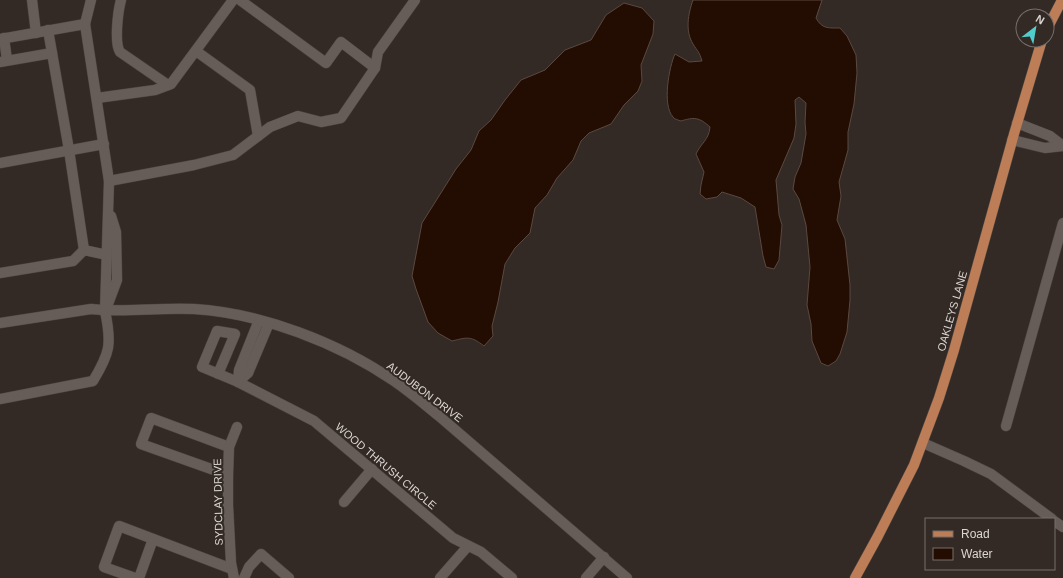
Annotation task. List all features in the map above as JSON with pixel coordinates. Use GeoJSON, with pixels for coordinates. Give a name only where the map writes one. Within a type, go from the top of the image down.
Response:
{"type":"FeatureCollection","features":[{"type":"Feature","properties":{"kind":"main road"},"geometry":{"type":"LineString","coordinates":[[1055,14],[1062,0]]}},
{"type":"Feature","properties":{"kind":"main road","name":"OAKLEYS LANE"},"geometry":{"type":"LineString","coordinates":[[855,578],[910,472],[923,443],[939,398],[1040,48]]}},
{"type":"Feature","properties":{"kind":"street"},"geometry":{"type":"LineString","coordinates":[[32,0],[36,32]]}},
{"type":"Feature","properties":{"kind":"street"},"geometry":{"type":"LineString","coordinates":[[0,399],[93,381],[104,363],[109,347],[109,330],[105,311],[109,181],[85,24],[91,0]]}},
{"type":"Feature","properties":{"kind":"street"},"geometry":{"type":"LineString","coordinates":[[121,0],[117,44],[118,49],[120,52],[168,85]]}},
{"type":"Feature","properties":{"kind":"street"},"geometry":{"type":"LineString","coordinates":[[96,98],[155,90],[171,84],[233,0]]}},
{"type":"Feature","properties":{"kind":"street"},"geometry":{"type":"LineString","coordinates":[[240,0],[326,63],[341,42],[374,68]]}},
{"type":"Feature","properties":{"kind":"street"},"geometry":{"type":"LineString","coordinates":[[109,181],[194,165],[233,155],[270,127],[298,116],[321,122],[341,118],[374,68],[378,52],[415,0]]}},
{"type":"Feature","properties":{"kind":"street"},"geometry":{"type":"LineString","coordinates":[[52,53],[4,61],[2,38],[85,24]]}},
{"type":"Feature","properties":{"kind":"street"},"geometry":{"type":"LineString","coordinates":[[48,30],[69,150],[84,250]]}},
{"type":"Feature","properties":{"kind":"street"},"geometry":{"type":"LineString","coordinates":[[196,51],[250,90],[258,136]]}},
{"type":"Feature","properties":{"kind":"street"},"geometry":{"type":"LineString","coordinates":[[1012,140],[1045,148],[1063,146],[1050,136],[1017,123]]}},
{"type":"Feature","properties":{"kind":"street"},"geometry":{"type":"LineString","coordinates":[[0,163],[104,144]]}},
{"type":"Feature","properties":{"kind":"street"},"geometry":{"type":"LineString","coordinates":[[105,311],[117,280],[116,232],[108,206]]}},
{"type":"Feature","properties":{"kind":"street"},"geometry":{"type":"LineString","coordinates":[[1006,426],[1063,223]]}},
{"type":"Feature","properties":{"kind":"street"},"geometry":{"type":"LineString","coordinates":[[84,250],[107,255]]}},
{"type":"Feature","properties":{"kind":"street"},"geometry":{"type":"LineString","coordinates":[[0,273],[73,261],[84,250]]}},
{"type":"Feature","properties":{"kind":"street","name":"AUDUBON DRIVE"},"geometry":{"type":"LineString","coordinates":[[0,323],[91,309],[105,311],[160,308],[194,309],[221,312],[259,320],[304,335],[368,365],[393,381],[439,416],[628,578]]}},
{"type":"Feature","properties":{"kind":"street"},"geometry":{"type":"LineString","coordinates":[[238,382],[238,370],[259,320]]}},
{"type":"Feature","properties":{"kind":"street"},"geometry":{"type":"LineString","coordinates":[[238,382],[248,374],[269,324]]}},
{"type":"Feature","properties":{"kind":"street","name":"WOOD THRUSH CIRCLE"},"geometry":{"type":"LineString","coordinates":[[218,374],[235,334],[217,331],[202,367],[218,374],[238,382],[314,420],[453,538],[481,552],[512,578]]}},
{"type":"Feature","properties":{"kind":"street"},"geometry":{"type":"LineString","coordinates":[[228,476],[142,444],[151,418],[229,447]]}},
{"type":"Feature","properties":{"kind":"street","name":"SYDCLAY DRIVE"},"geometry":{"type":"LineString","coordinates":[[233,573],[228,505],[228,476],[229,447],[237,427]]}},
{"type":"Feature","properties":{"kind":"street"},"geometry":{"type":"LineString","coordinates":[[923,443],[991,474],[1050,518]]}},
{"type":"Feature","properties":{"kind":"street"},"geometry":{"type":"LineString","coordinates":[[344,502],[372,469]]}},
{"type":"Feature","properties":{"kind":"street"},"geometry":{"type":"LineString","coordinates":[[135,578],[104,567],[119,526],[154,539],[233,573]]}},
{"type":"Feature","properties":{"kind":"street"},"geometry":{"type":"LineString","coordinates":[[139,578],[154,539]]}},
{"type":"Feature","properties":{"kind":"street"},"geometry":{"type":"LineString","coordinates":[[440,578],[468,546]]}},
{"type":"Feature","properties":{"kind":"street"},"geometry":{"type":"LineString","coordinates":[[244,578],[249,568],[261,554],[289,578]]}},
{"type":"Feature","properties":{"kind":"street"},"geometry":{"type":"LineString","coordinates":[[586,578],[604,557]]}},
{"type":"Feature","properties":{"kind":"water"},"geometry":{"type":"Polygon","coordinates":[[[693,0],[822,0],[816,18],[818,22],[826,27],[840,28],[847,36],[856,55],[857,73],[854,104],[848,132],[848,150],[839,182],[841,196],[837,220],[845,239],[850,285],[850,300],[847,332],[840,354],[836,361],[828,366],[821,363],[812,341],[811,324],[807,305],[810,267],[806,225],[799,199],[793,189],[795,177],[801,163],[806,134],[806,103],[799,97],[795,100],[796,124],[794,138],[776,180],[779,215],[782,225],[779,260],[774,269],[766,267],[755,207],[741,198],[722,192],[717,197],[706,199],[700,194],[704,172],[696,154],[706,138],[710,127],[703,121],[696,119],[681,121],[676,119],[670,111],[667,95],[669,76],[675,54],[689,62],[702,61],[690,39],[688,28],[693,0]]]}},
{"type":"Feature","properties":{"kind":"water"},"geometry":{"type":"Polygon","coordinates":[[[624,3],[642,8],[654,21],[653,34],[641,65],[642,81],[638,91],[624,105],[611,124],[589,133],[581,141],[573,160],[557,178],[547,195],[535,208],[530,233],[515,248],[505,264],[492,326],[493,336],[484,346],[476,340],[469,338],[452,341],[438,333],[428,322],[412,276],[422,223],[456,169],[471,150],[479,131],[491,120],[521,80],[545,70],[565,50],[591,40],[606,15],[624,3]]]}}]}
